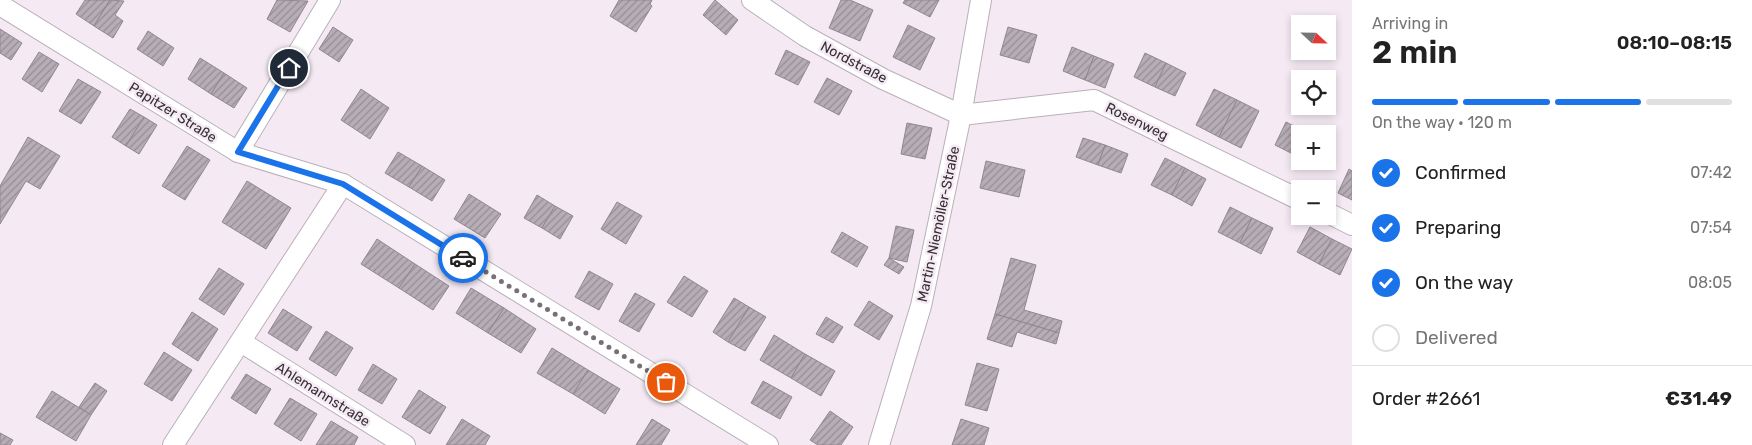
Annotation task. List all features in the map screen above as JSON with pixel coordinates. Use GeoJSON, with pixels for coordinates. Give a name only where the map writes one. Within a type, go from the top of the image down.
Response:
{"type":"FeatureCollection","features":[{"type":"Feature","properties":{"kind":"street"},"geometry":{"type":"LineString","coordinates":[[238,152],[330,0]]}},
{"type":"Feature","properties":{"kind":"street","name":"Nordstraße"},"geometry":{"type":"LineString","coordinates":[[752,0],[805,36],[839,55],[883,79],[961,115]]}},
{"type":"Feature","properties":{"kind":"street","name":"Martin-Niemöller-Straße"},"geometry":{"type":"LineString","coordinates":[[879,445],[921,306],[961,115],[981,0]]}},
{"type":"Feature","properties":{"kind":"street","name":"Papitzer Straße"},"geometry":{"type":"LineString","coordinates":[[0,5],[238,152],[343,184],[768,445]]}},
{"type":"Feature","properties":{"kind":"street","name":"Rosenweg"},"geometry":{"type":"LineString","coordinates":[[961,115],[1094,100],[1291,196]]}},
{"type":"Feature","properties":{"kind":"street"},"geometry":{"type":"LineString","coordinates":[[173,445],[343,184]]}},
{"type":"Feature","properties":{"kind":"street"},"geometry":{"type":"LineString","coordinates":[[1336,218],[1352,225]]}},
{"type":"Feature","properties":{"kind":"street","name":"Ahlemannstraße"},"geometry":{"type":"LineString","coordinates":[[241,342],[405,445]]}},
{"type":"Feature","properties":{"kind":"building"},"geometry":{"type":"Polygon","coordinates":[[[85,0],[110,0],[94,26],[76,14],[85,0]]]}},
{"type":"Feature","properties":{"kind":"building"},"geometry":{"type":"Polygon","coordinates":[[[110,0],[124,1],[115,15],[123,21],[113,38],[94,26],[110,0]]]}},
{"type":"Feature","properties":{"kind":"building"},"geometry":{"type":"Polygon","coordinates":[[[277,0],[308,1],[290,32],[267,19],[277,0]]]}},
{"type":"Feature","properties":{"kind":"building"},"geometry":{"type":"Polygon","coordinates":[[[619,0],[652,0],[650,4],[652,6],[636,32],[610,16],[619,0]]]}},
{"type":"Feature","properties":{"kind":"building"},"geometry":{"type":"Polygon","coordinates":[[[715,0],[738,20],[726,35],[703,15],[715,0]]]}},
{"type":"Feature","properties":{"kind":"building"},"geometry":{"type":"Polygon","coordinates":[[[841,0],[850,0],[873,10],[860,41],[829,28],[841,0]]]}},
{"type":"Feature","properties":{"kind":"building"},"geometry":{"type":"Polygon","coordinates":[[[905,0],[939,0],[930,17],[903,3],[905,0]]]}},
{"type":"Feature","properties":{"kind":"building"},"geometry":{"type":"Polygon","coordinates":[[[908,25],[935,38],[920,70],[893,57],[908,25]]]}},
{"type":"Feature","properties":{"kind":"building"},"geometry":{"type":"Polygon","coordinates":[[[333,27],[353,40],[339,62],[319,49],[333,27]]]}},
{"type":"Feature","properties":{"kind":"building"},"geometry":{"type":"Polygon","coordinates":[[[1008,27],[1037,35],[1029,63],[1000,55],[1008,27]]]}},
{"type":"Feature","properties":{"kind":"building"},"geometry":{"type":"Polygon","coordinates":[[[0,29],[22,43],[11,60],[0,53],[0,29]]]}},
{"type":"Feature","properties":{"kind":"building"},"geometry":{"type":"Polygon","coordinates":[[[148,31],[174,48],[163,66],[137,49],[148,31]]]}},
{"type":"Feature","properties":{"kind":"building"},"geometry":{"type":"Polygon","coordinates":[[[1072,47],[1094,56],[1085,80],[1063,71],[1072,47]]]}},
{"type":"Feature","properties":{"kind":"building"},"geometry":{"type":"Polygon","coordinates":[[[786,50],[810,62],[798,85],[775,74],[786,50]]]}},
{"type":"Feature","properties":{"kind":"building"},"geometry":{"type":"Polygon","coordinates":[[[39,52],[59,64],[42,92],[22,79],[39,52]]]}},
{"type":"Feature","properties":{"kind":"building"},"geometry":{"type":"Polygon","coordinates":[[[1145,53],[1166,63],[1155,87],[1134,77],[1145,53]]]}},
{"type":"Feature","properties":{"kind":"building"},"geometry":{"type":"Polygon","coordinates":[[[1094,56],[1114,64],[1105,88],[1085,80],[1094,56]]]}},
{"type":"Feature","properties":{"kind":"building"},"geometry":{"type":"Polygon","coordinates":[[[200,58],[224,73],[211,94],[188,79],[200,58]]]}},
{"type":"Feature","properties":{"kind":"building"},"geometry":{"type":"Polygon","coordinates":[[[1166,63],[1186,73],[1175,96],[1155,87],[1166,63]]]}},
{"type":"Feature","properties":{"kind":"building"},"geometry":{"type":"Polygon","coordinates":[[[224,73],[247,88],[234,108],[211,94],[224,73]]]}},
{"type":"Feature","properties":{"kind":"building"},"geometry":{"type":"Polygon","coordinates":[[[827,78],[852,91],[839,115],[814,102],[827,78]]]}},
{"type":"Feature","properties":{"kind":"building"},"geometry":{"type":"Polygon","coordinates":[[[78,79],[101,92],[81,124],[59,111],[78,79]]]}},
{"type":"Feature","properties":{"kind":"building"},"geometry":{"type":"Polygon","coordinates":[[[361,89],[389,108],[370,139],[341,120],[361,89]]]}},
{"type":"Feature","properties":{"kind":"building"},"geometry":{"type":"Polygon","coordinates":[[[1214,89],[1237,100],[1219,137],[1196,125],[1214,89]]]}},
{"type":"Feature","properties":{"kind":"building"},"geometry":{"type":"Polygon","coordinates":[[[1237,100],[1259,111],[1241,148],[1219,137],[1237,100]]]}},
{"type":"Feature","properties":{"kind":"building"},"geometry":{"type":"Polygon","coordinates":[[[130,109],[144,117],[126,146],[112,137],[130,109]]]}},
{"type":"Feature","properties":{"kind":"building"},"geometry":{"type":"Polygon","coordinates":[[[144,117],[157,125],[139,154],[126,146],[144,117]]]}},
{"type":"Feature","properties":{"kind":"building"},"geometry":{"type":"Polygon","coordinates":[[[1286,122],[1292,125],[1291,153],[1275,145],[1286,122]]]}},
{"type":"Feature","properties":{"kind":"building"},"geometry":{"type":"Polygon","coordinates":[[[907,123],[932,128],[925,159],[901,154],[907,123]]]}},
{"type":"Feature","properties":{"kind":"building"},"geometry":{"type":"Polygon","coordinates":[[[28,137],[60,156],[40,189],[26,181],[0,224],[0,186],[28,137]]]}},
{"type":"Feature","properties":{"kind":"building"},"geometry":{"type":"Polygon","coordinates":[[[1083,138],[1105,145],[1098,165],[1076,157],[1083,138]]]}},
{"type":"Feature","properties":{"kind":"building"},"geometry":{"type":"Polygon","coordinates":[[[1105,145],[1128,154],[1121,173],[1098,165],[1105,145]]]}},
{"type":"Feature","properties":{"kind":"building"},"geometry":{"type":"Polygon","coordinates":[[[187,146],[210,160],[185,200],[162,186],[187,146]]]}},
{"type":"Feature","properties":{"kind":"building"},"geometry":{"type":"Polygon","coordinates":[[[398,152],[422,166],[409,187],[385,173],[398,152]]]}},
{"type":"Feature","properties":{"kind":"building"},"geometry":{"type":"Polygon","coordinates":[[[1165,158],[1185,168],[1172,195],[1151,185],[1165,158]]]}},
{"type":"Feature","properties":{"kind":"building"},"geometry":{"type":"Polygon","coordinates":[[[986,161],[1025,170],[1019,197],[980,188],[986,161]]]}},
{"type":"Feature","properties":{"kind":"building"},"geometry":{"type":"Polygon","coordinates":[[[422,166],[445,180],[432,201],[409,187],[422,166]]]}},
{"type":"Feature","properties":{"kind":"building"},"geometry":{"type":"Polygon","coordinates":[[[1185,168],[1206,179],[1192,206],[1172,195],[1185,168]]]}},
{"type":"Feature","properties":{"kind":"building"},"geometry":{"type":"Polygon","coordinates":[[[1349,169],[1352,171],[1352,200],[1338,193],[1349,169]]]}},
{"type":"Feature","properties":{"kind":"building"},"geometry":{"type":"Polygon","coordinates":[[[247,181],[291,208],[266,249],[222,222],[247,181]]]}},
{"type":"Feature","properties":{"kind":"building"},"geometry":{"type":"Polygon","coordinates":[[[469,194],[501,214],[485,238],[454,219],[469,194]]]}},
{"type":"Feature","properties":{"kind":"building"},"geometry":{"type":"Polygon","coordinates":[[[537,195],[555,206],[542,228],[524,218],[537,195]]]}},
{"type":"Feature","properties":{"kind":"building"},"geometry":{"type":"Polygon","coordinates":[[[617,202],[642,216],[626,244],[601,229],[617,202]]]}},
{"type":"Feature","properties":{"kind":"building"},"geometry":{"type":"Polygon","coordinates":[[[555,206],[573,216],[560,239],[542,228],[555,206]]]}},
{"type":"Feature","properties":{"kind":"building"},"geometry":{"type":"Polygon","coordinates":[[[1230,207],[1252,218],[1240,243],[1218,232],[1230,207]]]}},
{"type":"Feature","properties":{"kind":"building"},"geometry":{"type":"Polygon","coordinates":[[[1252,218],[1273,228],[1261,254],[1240,243],[1252,218]]]}},
{"type":"Feature","properties":{"kind":"building"},"geometry":{"type":"Polygon","coordinates":[[[896,226],[914,230],[907,262],[889,258],[896,226]]]}},
{"type":"Feature","properties":{"kind":"building"},"geometry":{"type":"Polygon","coordinates":[[[1310,227],[1332,239],[1319,264],[1297,252],[1310,227]]]}},
{"type":"Feature","properties":{"kind":"building"},"geometry":{"type":"Polygon","coordinates":[[[842,232],[868,247],[857,267],[831,252],[842,232]]]}},
{"type":"Feature","properties":{"kind":"building"},"geometry":{"type":"Polygon","coordinates":[[[377,239],[415,264],[399,288],[361,264],[377,239]]]}},
{"type":"Feature","properties":{"kind":"building"},"geometry":{"type":"Polygon","coordinates":[[[1332,239],[1352,249],[1340,275],[1319,264],[1332,239]]]}},
{"type":"Feature","properties":{"kind":"building"},"geometry":{"type":"Polygon","coordinates":[[[889,258],[904,267],[899,274],[884,265],[889,258]]]}},
{"type":"Feature","properties":{"kind":"building"},"geometry":{"type":"Polygon","coordinates":[[[1011,258],[1036,265],[1024,310],[1062,321],[1059,333],[995,314],[1011,258]]]}},
{"type":"Feature","properties":{"kind":"building"},"geometry":{"type":"Polygon","coordinates":[[[415,264],[449,286],[433,310],[399,288],[415,264]]]}},
{"type":"Feature","properties":{"kind":"building"},"geometry":{"type":"Polygon","coordinates":[[[219,268],[244,284],[224,315],[199,299],[219,268]]]}},
{"type":"Feature","properties":{"kind":"building"},"geometry":{"type":"Polygon","coordinates":[[[589,271],[613,284],[599,310],[575,297],[589,271]]]}},
{"type":"Feature","properties":{"kind":"building"},"geometry":{"type":"Polygon","coordinates":[[[684,276],[708,291],[692,317],[667,302],[684,276]]]}},
{"type":"Feature","properties":{"kind":"building"},"geometry":{"type":"Polygon","coordinates":[[[471,288],[504,308],[488,333],[456,313],[471,288]]]}},
{"type":"Feature","properties":{"kind":"building"},"geometry":{"type":"Polygon","coordinates":[[[635,293],[655,304],[639,332],[619,321],[635,293]]]}},
{"type":"Feature","properties":{"kind":"building"},"geometry":{"type":"Polygon","coordinates":[[[734,298],[749,307],[728,342],[713,332],[734,298]]]}},
{"type":"Feature","properties":{"kind":"building"},"geometry":{"type":"Polygon","coordinates":[[[869,301],[893,316],[879,340],[854,325],[869,301]]]}},
{"type":"Feature","properties":{"kind":"building"},"geometry":{"type":"Polygon","coordinates":[[[749,307],[766,317],[745,351],[728,342],[749,307]]]}},
{"type":"Feature","properties":{"kind":"building"},"geometry":{"type":"Polygon","coordinates":[[[504,308],[536,329],[521,353],[488,333],[504,308]]]}},
{"type":"Feature","properties":{"kind":"building"},"geometry":{"type":"Polygon","coordinates":[[[283,309],[312,327],[297,351],[268,333],[283,309]]]}},
{"type":"Feature","properties":{"kind":"building"},"geometry":{"type":"Polygon","coordinates":[[[192,312],[218,329],[198,361],[172,344],[192,312]]]}},
{"type":"Feature","properties":{"kind":"building"},"geometry":{"type":"Polygon","coordinates":[[[995,314],[1059,333],[1056,344],[1017,332],[1012,347],[987,339],[995,314]]]}},
{"type":"Feature","properties":{"kind":"building"},"geometry":{"type":"Polygon","coordinates":[[[826,317],[843,327],[833,343],[816,334],[826,317]]]}},
{"type":"Feature","properties":{"kind":"building"},"geometry":{"type":"Polygon","coordinates":[[[326,331],[353,348],[336,376],[309,359],[326,331]]]}},
{"type":"Feature","properties":{"kind":"building"},"geometry":{"type":"Polygon","coordinates":[[[774,335],[805,354],[791,378],[760,360],[774,335]]]}},
{"type":"Feature","properties":{"kind":"building"},"geometry":{"type":"Polygon","coordinates":[[[552,348],[588,370],[573,394],[537,373],[552,348]]]}},
{"type":"Feature","properties":{"kind":"building"},"geometry":{"type":"Polygon","coordinates":[[[164,352],[192,370],[172,401],[144,384],[164,352]]]}},
{"type":"Feature","properties":{"kind":"building"},"geometry":{"type":"Polygon","coordinates":[[[805,354],[835,371],[821,396],[791,378],[805,354]]]}},
{"type":"Feature","properties":{"kind":"building"},"geometry":{"type":"Polygon","coordinates":[[[977,363],[999,369],[987,411],[965,405],[977,363]]]}},
{"type":"Feature","properties":{"kind":"building"},"geometry":{"type":"Polygon","coordinates":[[[373,364],[397,379],[382,404],[358,390],[373,364]]]}},
{"type":"Feature","properties":{"kind":"building"},"geometry":{"type":"Polygon","coordinates":[[[588,370],[620,389],[605,414],[573,394],[588,370]]]}},
{"type":"Feature","properties":{"kind":"building"},"geometry":{"type":"Polygon","coordinates":[[[246,374],[271,389],[256,414],[231,398],[246,374]]]}},
{"type":"Feature","properties":{"kind":"building"},"geometry":{"type":"Polygon","coordinates":[[[763,381],[792,397],[780,419],[751,403],[763,381]]]}},
{"type":"Feature","properties":{"kind":"building"},"geometry":{"type":"Polygon","coordinates":[[[95,383],[107,391],[91,415],[79,407],[95,383]]]}},
{"type":"Feature","properties":{"kind":"building"},"geometry":{"type":"Polygon","coordinates":[[[419,390],[446,407],[430,434],[402,417],[419,390]]]}},
{"type":"Feature","properties":{"kind":"building"},"geometry":{"type":"Polygon","coordinates":[[[52,391],[91,415],[76,441],[36,417],[52,391]]]}},
{"type":"Feature","properties":{"kind":"building"},"geometry":{"type":"Polygon","coordinates":[[[290,398],[317,414],[301,441],[274,424],[290,398]]]}},
{"type":"Feature","properties":{"kind":"building"},"geometry":{"type":"Polygon","coordinates":[[[830,411],[853,427],[841,445],[818,445],[810,440],[830,411]]]}},
{"type":"Feature","properties":{"kind":"building"},"geometry":{"type":"Polygon","coordinates":[[[462,419],[490,436],[485,445],[446,445],[462,419]]]}},
{"type":"Feature","properties":{"kind":"building"},"geometry":{"type":"Polygon","coordinates":[[[652,419],[670,430],[661,445],[636,445],[652,419]]]}},
{"type":"Feature","properties":{"kind":"building"},"geometry":{"type":"Polygon","coordinates":[[[961,419],[989,428],[984,445],[952,445],[961,419]]]}},
{"type":"Feature","properties":{"kind":"building"},"geometry":{"type":"Polygon","coordinates":[[[331,421],[358,437],[354,445],[316,445],[331,421]]]}},
{"type":"Feature","properties":{"kind":"building"},"geometry":{"type":"Polygon","coordinates":[[[0,433],[13,440],[10,445],[0,445],[0,433]]]}},
{"type":"Feature","properties":{"kind":"way so far"},"geometry":{"type":"LineString","coordinates":[[463,258],[666,382]]}},
{"type":"Feature","properties":{"kind":"route"},"geometry":{"type":"LineString","coordinates":[[289,68],[238,152],[343,184],[463,258]]}}]}
